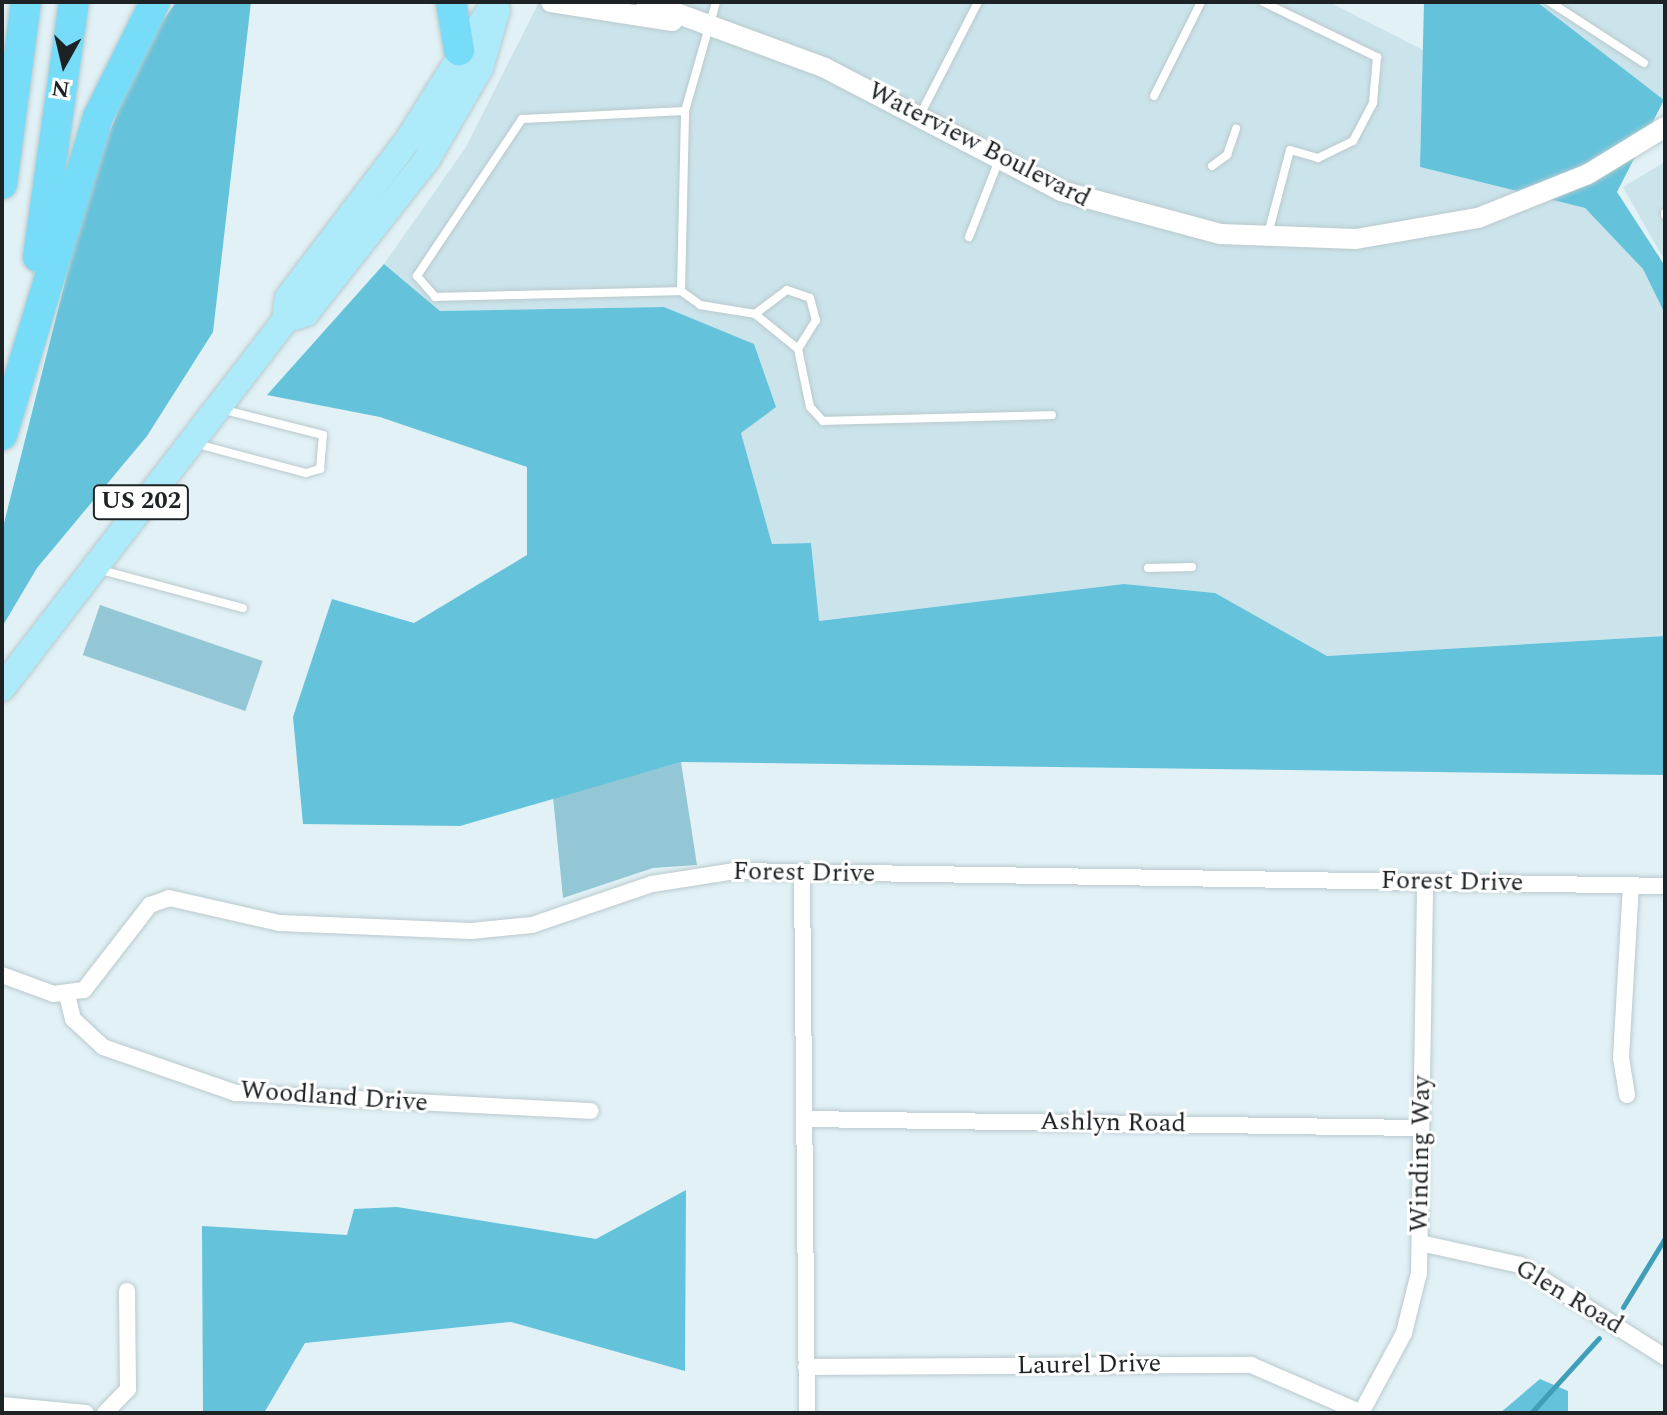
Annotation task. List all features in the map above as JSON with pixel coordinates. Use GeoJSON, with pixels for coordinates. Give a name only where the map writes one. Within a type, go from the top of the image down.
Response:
{"type":"FeatureCollection","features":[{"type":"Feature","properties":{"kind":"highway"},"geometry":{"type":"LineString","coordinates":[[2,184],[24,2]]}},
{"type":"Feature","properties":{"kind":"highway"},"geometry":{"type":"LineString","coordinates":[[2,433],[51,182],[74,2]]}},
{"type":"Feature","properties":{"kind":"highway"},"geometry":{"type":"LineString","coordinates":[[2,433],[98,117],[155,2]]}},
{"type":"Feature","properties":{"kind":"highway"},"geometry":{"type":"LineString","coordinates":[[451,2],[459,50]]}},
{"type":"Feature","properties":{"kind":"main road","name":"US 202"},"geometry":{"type":"LineString","coordinates":[[2,688],[91,567],[285,320],[288,298],[410,137],[459,50],[498,2]]}},
{"type":"Feature","properties":{"kind":"main road","name":"US 202"},"geometry":{"type":"LineString","coordinates":[[285,320],[306,313],[427,159],[480,68],[498,2]]}},
{"type":"Feature","properties":{"kind":"street","name":"Waterview Boulevard"},"geometry":{"type":"LineString","coordinates":[[551,2],[709,26]]}},
{"type":"Feature","properties":{"kind":"street","name":"Waterview Boulevard"},"geometry":{"type":"LineString","coordinates":[[646,2],[825,68],[999,160],[1123,213],[1267,239],[1356,239],[1478,218],[1588,174],[1665,127]]}},
{"type":"Feature","properties":{"kind":"street","name":"Forest Drive"},"geometry":{"type":"LineString","coordinates":[[67,995],[106,969],[159,900],[279,923],[501,930],[695,875],[802,873],[1665,886]]}},
{"type":"Feature","properties":{"kind":"street"},"geometry":{"type":"LineString","coordinates":[[802,873],[807,1413]]}},
{"type":"Feature","properties":{"kind":"street","name":"Winding Way"},"geometry":{"type":"LineString","coordinates":[[1362,1413],[1414,1303],[1420,1243],[1425,882]]}},
{"type":"Feature","properties":{"kind":"street"},"geometry":{"type":"LineString","coordinates":[[1627,1095],[1621,1058],[1631,885]]}},
{"type":"Feature","properties":{"kind":"street"},"geometry":{"type":"LineString","coordinates":[[2,975],[67,995]]}},
{"type":"Feature","properties":{"kind":"street","name":"Woodland Drive"},"geometry":{"type":"LineString","coordinates":[[67,995],[73,1019],[103,1047],[236,1093],[591,1111]]}},
{"type":"Feature","properties":{"kind":"street","name":"Ashlyn Road"},"geometry":{"type":"LineString","coordinates":[[804,1119],[1421,1128]]}},
{"type":"Feature","properties":{"kind":"street","name":"Glen Road"},"geometry":{"type":"LineString","coordinates":[[1420,1243],[1520,1265],[1665,1357]]}},
{"type":"Feature","properties":{"kind":"street"},"geometry":{"type":"LineString","coordinates":[[105,1413],[128,1389],[127,1291]]}},
{"type":"Feature","properties":{"kind":"street","name":"Laurel Drive"},"geometry":{"type":"LineString","coordinates":[[806,1367],[1251,1365],[1362,1413]]}},
{"type":"Feature","properties":{"kind":"street"},"geometry":{"type":"LineString","coordinates":[[2,1405],[86,1413]]}},
{"type":"Feature","properties":{"kind":"lane"},"geometry":{"type":"LineString","coordinates":[[681,291],[685,111],[716,2]]}},
{"type":"Feature","properties":{"kind":"lane"},"geometry":{"type":"LineString","coordinates":[[919,117],[978,2]]}},
{"type":"Feature","properties":{"kind":"lane"},"geometry":{"type":"LineString","coordinates":[[1154,96],[1201,2]]}},
{"type":"Feature","properties":{"kind":"lane"},"geometry":{"type":"LineString","coordinates":[[1263,2],[1377,57],[1373,103],[1353,141],[1318,158],[1290,150],[1267,239]]}},
{"type":"Feature","properties":{"kind":"lane"},"geometry":{"type":"LineString","coordinates":[[1555,4],[1644,63]]}},
{"type":"Feature","properties":{"kind":"lane"},"geometry":{"type":"LineString","coordinates":[[685,111],[522,119],[417,276],[435,297],[681,291],[700,305],[755,314],[798,349],[810,407],[823,421],[1052,415]]}},
{"type":"Feature","properties":{"kind":"lane"},"geometry":{"type":"LineString","coordinates":[[1212,166],[1227,155],[1236,129]]}},
{"type":"Feature","properties":{"kind":"lane"},"geometry":{"type":"LineString","coordinates":[[969,237],[999,160]]}},
{"type":"Feature","properties":{"kind":"lane"},"geometry":{"type":"LineString","coordinates":[[755,314],[787,290],[810,298],[816,320],[798,349]]}},
{"type":"Feature","properties":{"kind":"lane"},"geometry":{"type":"LineString","coordinates":[[188,442],[306,473],[320,469],[323,435],[215,408]]}},
{"type":"Feature","properties":{"kind":"lane"},"geometry":{"type":"LineString","coordinates":[[91,567],[158,591],[243,608]]}},
{"type":"Feature","properties":{"kind":"lane"},"geometry":{"type":"LineString","coordinates":[[1148,568],[1192,567]]}},
{"type":"Feature","properties":{"kind":"shaded area"},"geometry":{"type":"Polygon","coordinates":[[[176,2],[251,2],[213,332],[147,436],[37,568],[2,627],[2,531],[91,179],[142,50],[176,2]]]}},
{"type":"Feature","properties":{"kind":"shaded area"},"geometry":{"type":"Polygon","coordinates":[[[539,2],[1329,2],[1423,50],[1420,167],[1585,208],[1643,269],[1665,314],[1665,636],[1327,656],[1215,593],[1124,584],[818,621],[811,543],[772,544],[741,433],[776,406],[664,307],[440,311],[384,264],[466,147],[539,2]]]}},
{"type":"Feature","properties":{"kind":"shaded area"},"geometry":{"type":"Polygon","coordinates":[[[1424,2],[1537,2],[1664,100],[1617,192],[1665,266],[1665,314],[1643,269],[1585,208],[1420,167],[1424,2]]]}},
{"type":"Feature","properties":{"kind":"shaded area"},"geometry":{"type":"Polygon","coordinates":[[[1537,2],[1665,2],[1664,100],[1537,2]]]}},
{"type":"Feature","properties":{"kind":"shaded area"},"geometry":{"type":"Polygon","coordinates":[[[1665,162],[1665,261],[1623,187],[1665,162]]]}},
{"type":"Feature","properties":{"kind":"shaded area"},"geometry":{"type":"Polygon","coordinates":[[[384,264],[440,311],[664,307],[754,344],[776,407],[741,433],[772,544],[811,543],[819,621],[1124,584],[1215,593],[1327,656],[1665,636],[1665,775],[681,762],[460,826],[303,824],[293,717],[332,599],[414,623],[527,555],[527,467],[380,417],[267,395],[384,264]]]}},
{"type":"Feature","properties":{"kind":"shaded area"},"geometry":{"type":"Polygon","coordinates":[[[100,605],[263,661],[245,711],[83,655],[100,605]]]}},
{"type":"Feature","properties":{"kind":"shaded area"},"geometry":{"type":"Polygon","coordinates":[[[681,762],[697,865],[653,868],[563,898],[553,797],[681,762]]]}},
{"type":"Feature","properties":{"kind":"shaded area"},"geometry":{"type":"Polygon","coordinates":[[[686,1190],[685,1371],[511,1322],[305,1343],[264,1413],[203,1413],[202,1226],[347,1235],[354,1209],[397,1207],[596,1239],[686,1190]]]}},
{"type":"Feature","properties":{"kind":"shaded area"},"geometry":{"type":"Polygon","coordinates":[[[1540,1379],[1568,1391],[1568,1413],[1500,1413],[1540,1379]]]}},
{"type":"Feature","properties":{"kind":"waterway"},"geometry":{"type":"LineString","coordinates":[[1623,1307],[1665,1238]]}},
{"type":"Feature","properties":{"kind":"waterway"},"geometry":{"type":"LineString","coordinates":[[1531,1413],[1599,1338]]}}]}
